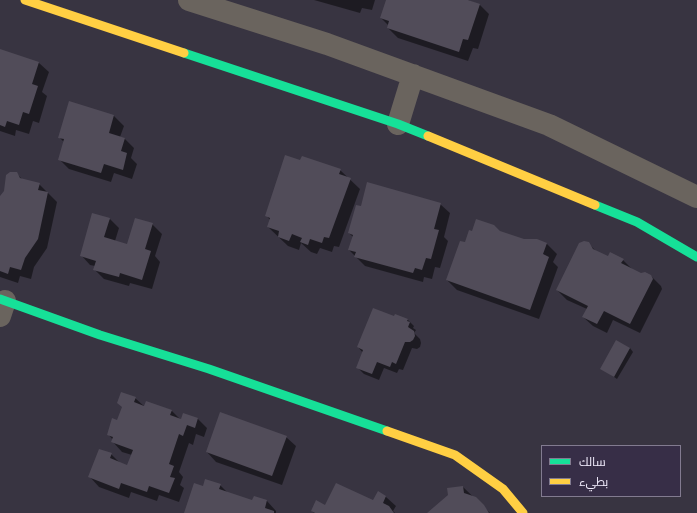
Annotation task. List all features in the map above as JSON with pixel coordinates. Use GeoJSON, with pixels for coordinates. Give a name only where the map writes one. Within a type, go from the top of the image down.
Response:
{"type":"FeatureCollection","features":[{"type":"Feature","properties":{"kind":"street"},"geometry":{"type":"LineString","coordinates":[[25,0],[398,124],[637,222],[697,257]]}},
{"type":"Feature","properties":{"kind":"street"},"geometry":{"type":"LineString","coordinates":[[189,0],[327,44],[549,125],[697,197]]}},
{"type":"Feature","properties":{"kind":"street"},"geometry":{"type":"LineString","coordinates":[[398,124],[413,75]]}},
{"type":"Feature","properties":{"kind":"street"},"geometry":{"type":"LineString","coordinates":[[2,305],[209,369],[333,411],[455,455],[503,489],[523,513]]}},
{"type":"Feature","properties":{"kind":"building"},"geometry":{"type":"Polygon","coordinates":[[[386,0],[468,0],[480,4],[468,40],[463,39],[459,52],[387,28],[389,21],[380,18],[386,0]]]}},
{"type":"Feature","properties":{"kind":"building"},"geometry":{"type":"Polygon","coordinates":[[[0,49],[39,62],[32,84],[38,86],[29,114],[23,112],[19,125],[7,121],[5,127],[0,125],[0,49]]]}},
{"type":"Feature","properties":{"kind":"building"},"geometry":{"type":"Polygon","coordinates":[[[69,101],[114,115],[109,133],[125,138],[121,151],[127,153],[123,170],[104,164],[101,173],[58,160],[64,139],[58,138],[69,101]]]}},
{"type":"Feature","properties":{"kind":"building"},"geometry":{"type":"Polygon","coordinates":[[[285,155],[300,160],[302,156],[341,169],[339,174],[351,178],[329,238],[324,237],[322,243],[310,239],[308,245],[300,242],[302,238],[292,234],[289,241],[278,237],[279,231],[267,227],[270,218],[265,216],[285,155]]]}},
{"type":"Feature","properties":{"kind":"building"},"geometry":{"type":"Polygon","coordinates":[[[10,172],[17,172],[20,178],[40,183],[38,190],[48,192],[38,239],[25,258],[21,270],[10,267],[8,274],[0,271],[0,196],[4,191],[6,175],[10,172]]]}},
{"type":"Feature","properties":{"kind":"building"},"geometry":{"type":"Polygon","coordinates":[[[367,182],[441,203],[434,229],[439,230],[431,259],[426,258],[422,270],[415,268],[413,273],[354,257],[356,252],[348,250],[353,235],[348,233],[356,205],[361,206],[367,182]]]}},
{"type":"Feature","properties":{"kind":"building"},"geometry":{"type":"Polygon","coordinates":[[[92,213],[110,218],[104,237],[127,244],[135,218],[153,223],[145,249],[151,251],[142,280],[120,273],[119,277],[93,270],[96,261],[80,256],[92,213]]]}},
{"type":"Feature","properties":{"kind":"building"},"geometry":{"type":"Polygon","coordinates":[[[476,219],[494,225],[500,231],[524,239],[537,239],[547,243],[543,254],[549,257],[530,310],[446,280],[460,241],[465,242],[469,230],[472,231],[476,219]]]}},
{"type":"Feature","properties":{"kind":"building"},"geometry":{"type":"Polygon","coordinates":[[[584,241],[589,242],[593,249],[608,256],[610,252],[624,259],[621,263],[641,273],[645,272],[651,275],[653,279],[630,324],[604,311],[597,324],[582,317],[588,306],[556,290],[579,243],[584,241]]]}},
{"type":"Feature","properties":{"kind":"building"},"geometry":{"type":"Polygon","coordinates":[[[373,308],[394,316],[395,314],[408,319],[407,321],[410,322],[408,327],[414,331],[415,336],[410,342],[405,342],[396,364],[392,362],[390,367],[377,362],[372,374],[356,368],[363,350],[357,347],[373,308]]]}},
{"type":"Feature","properties":{"kind":"building"},"geometry":{"type":"Polygon","coordinates":[[[616,340],[630,348],[614,377],[600,369],[616,340]]]}},
{"type":"Feature","properties":{"kind":"building"},"geometry":{"type":"Polygon","coordinates":[[[121,392],[136,397],[134,402],[144,406],[146,401],[172,410],[170,415],[181,419],[183,413],[198,418],[195,428],[187,425],[183,436],[179,434],[169,464],[174,466],[170,477],[175,478],[169,493],[149,486],[147,492],[121,483],[119,489],[88,477],[99,449],[112,453],[110,458],[127,465],[133,450],[111,442],[113,437],[107,435],[112,418],[117,420],[122,407],[117,403],[121,392]]]}},
{"type":"Feature","properties":{"kind":"building"},"geometry":{"type":"Polygon","coordinates":[[[220,412],[287,436],[272,476],[206,452],[220,412]]]}},
{"type":"Feature","properties":{"kind":"building"},"geometry":{"type":"Polygon","coordinates":[[[205,479],[221,484],[219,489],[252,500],[254,496],[267,500],[265,508],[274,511],[274,513],[184,513],[194,483],[203,486],[205,479]]]}},
{"type":"Feature","properties":{"kind":"building"},"geometry":{"type":"Polygon","coordinates":[[[336,483],[373,500],[378,491],[386,496],[383,503],[389,506],[394,513],[315,513],[311,511],[316,500],[325,505],[336,483]]]}},
{"type":"Feature","properties":{"kind":"building"},"geometry":{"type":"Polygon","coordinates":[[[463,486],[464,493],[476,497],[489,513],[427,513],[448,495],[447,488],[463,486]]]}},
{"type":"Feature","properties":{"kind":"traffic: fast"},"geometry":{"type":"LineString","coordinates":[[184,53],[398,124],[428,136]]}},
{"type":"Feature","properties":{"kind":"traffic: fast"},"geometry":{"type":"LineString","coordinates":[[595,205],[637,222],[697,257]]}},
{"type":"Feature","properties":{"kind":"traffic: fast"},"geometry":{"type":"LineString","coordinates":[[0,299],[100,335],[209,369],[387,431]]}},
{"type":"Feature","properties":{"kind":"traffic: slow"},"geometry":{"type":"LineString","coordinates":[[25,0],[184,53]]}},
{"type":"Feature","properties":{"kind":"traffic: slow"},"geometry":{"type":"LineString","coordinates":[[428,136],[595,205]]}},
{"type":"Feature","properties":{"kind":"traffic: slow"},"geometry":{"type":"LineString","coordinates":[[387,431],[455,455],[503,489],[523,513]]}}]}
